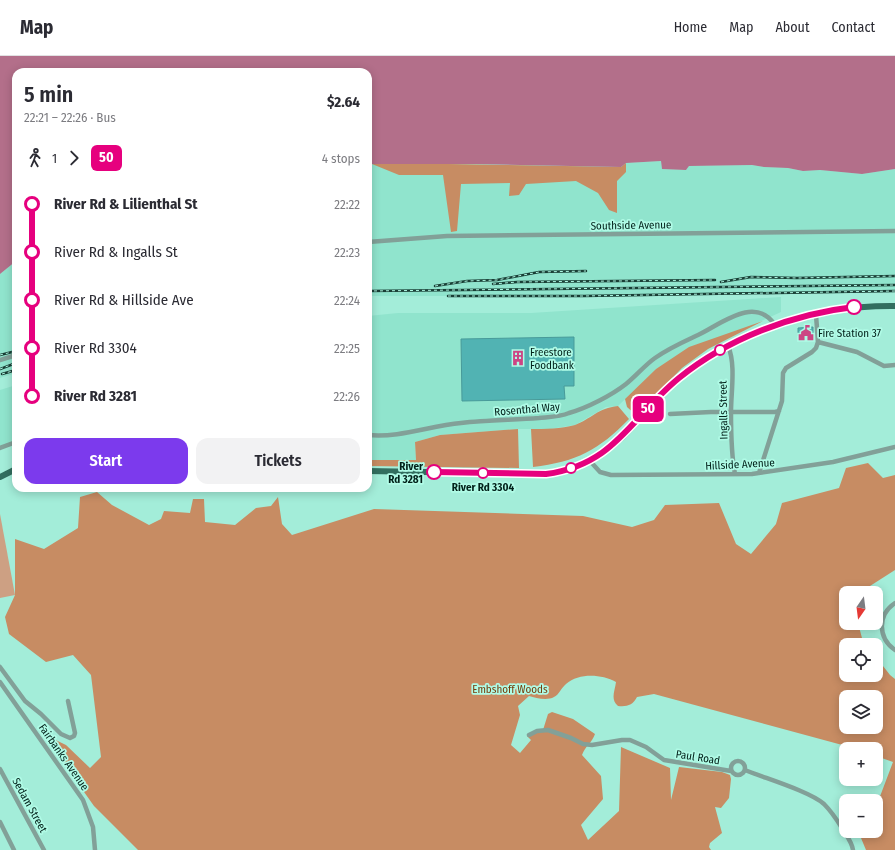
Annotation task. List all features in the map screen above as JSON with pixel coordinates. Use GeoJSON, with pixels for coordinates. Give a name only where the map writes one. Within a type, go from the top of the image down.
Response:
{"type":"FeatureCollection","features":[{"type":"Feature","properties":{"kind":"main road"},"geometry":{"type":"LineString","coordinates":[[372,471],[546,474],[561,472],[590,461],[601,454],[619,440],[665,390],[679,378],[705,359],[752,334],[775,325],[816,315],[858,307],[895,306]]}},
{"type":"Feature","properties":{"kind":"main road"},"geometry":{"type":"LineString","coordinates":[[0,477],[12,471]]}},
{"type":"Feature","properties":{"kind":"street","name":"Southside Avenue"},"geometry":{"type":"LineString","coordinates":[[372,242],[447,236],[895,231]]}},
{"type":"Feature","properties":{"kind":"street","name":"Rosenthal Way"},"geometry":{"type":"LineString","coordinates":[[372,435],[400,435],[429,427],[461,423],[524,419],[569,414],[617,390],[668,349],[699,335],[740,313],[760,313],[767,315],[775,325]]}},
{"type":"Feature","properties":{"kind":"street"},"geometry":{"type":"LineString","coordinates":[[759,473],[783,396],[784,370],[812,352],[818,342],[816,315]]}},
{"type":"Feature","properties":{"kind":"street"},"geometry":{"type":"LineString","coordinates":[[818,342],[857,352],[884,366],[895,365]]}},
{"type":"Feature","properties":{"kind":"street","name":"Ingalls Street"},"geometry":{"type":"LineString","coordinates":[[728,346],[731,358],[732,454],[735,474]]}},
{"type":"Feature","properties":{"kind":"street"},"geometry":{"type":"LineString","coordinates":[[0,360],[12,356]]}},
{"type":"Feature","properties":{"kind":"street"},"geometry":{"type":"LineString","coordinates":[[670,414],[779,411]]}},
{"type":"Feature","properties":{"kind":"street"},"geometry":{"type":"LineString","coordinates":[[0,448],[12,444]]}},
{"type":"Feature","properties":{"kind":"street","name":"Hillside Avenue"},"geometry":{"type":"LineString","coordinates":[[590,461],[600,472],[611,476],[759,473],[833,462],[895,447]]}},
{"type":"Feature","properties":{"kind":"street"},"geometry":{"type":"LineString","coordinates":[[895,603],[884,616],[882,623],[883,637],[895,650]]}},
{"type":"Feature","properties":{"kind":"street"},"geometry":{"type":"LineString","coordinates":[[0,667],[25,701],[41,714],[61,734],[70,738],[74,736],[75,732],[68,701]]}},
{"type":"Feature","properties":{"kind":"street","name":"Fairbanks Avenue"},"geometry":{"type":"LineString","coordinates":[[0,682],[83,800],[92,822],[95,850]]}},
{"type":"Feature","properties":{"kind":"street","name":"Paul Road"},"geometry":{"type":"LineString","coordinates":[[529,735],[537,731],[548,730],[592,746],[622,740],[630,740],[646,746],[664,760],[731,771],[738,775],[743,774],[745,770],[744,764],[737,760],[731,764],[731,771]]}},
{"type":"Feature","properties":{"kind":"street","name":"Sedam Street"},"geometry":{"type":"LineString","coordinates":[[0,769],[44,850]]}},
{"type":"Feature","properties":{"kind":"street","name":"Paul Road"},"geometry":{"type":"LineString","coordinates":[[745,770],[823,803],[840,824],[852,844],[853,850]]}},
{"type":"Feature","properties":{"kind":"street"},"geometry":{"type":"LineString","coordinates":[[0,822],[14,850]]}},
{"type":"Feature","properties":{"kind":"shaded area"},"geometry":{"type":"Polygon","coordinates":[[[0,56],[895,56],[895,169],[862,174],[820,170],[803,171],[788,168],[752,165],[689,166],[686,170],[662,169],[661,161],[626,163],[621,167],[476,164],[372,164],[372,68],[12,68],[12,264],[0,274],[0,56]]]}},
{"type":"Feature","properties":{"kind":"shaded area"},"geometry":{"type":"Polygon","coordinates":[[[661,161],[662,169],[686,170],[689,166],[752,165],[788,168],[803,171],[820,170],[862,174],[895,169],[895,291],[584,296],[372,296],[372,164],[621,167],[626,163],[661,161]]]}},
{"type":"Feature","properties":{"kind":"shaded area"},"geometry":{"type":"Polygon","coordinates":[[[12,264],[12,374],[0,378],[0,274],[12,264]]]}},
{"type":"Feature","properties":{"kind":"shaded area"},"geometry":{"type":"Polygon","coordinates":[[[781,297],[781,312],[656,369],[618,406],[606,407],[575,425],[550,429],[518,429],[440,435],[415,442],[416,460],[372,460],[372,316],[398,313],[531,313],[781,297]]]}},
{"type":"Feature","properties":{"kind":"shaded area"},"geometry":{"type":"Polygon","coordinates":[[[12,386],[12,444],[0,448],[0,390],[12,386]]]}},
{"type":"Feature","properties":{"kind":"shaded area"},"geometry":{"type":"Polygon","coordinates":[[[0,514],[15,595],[0,598],[0,514]]]}},
{"type":"Feature","properties":{"kind":"green space"},"geometry":{"type":"Polygon","coordinates":[[[626,163],[626,172],[617,181],[617,213],[609,210],[598,193],[576,181],[526,184],[519,195],[509,196],[510,183],[461,184],[457,231],[451,232],[443,175],[399,175],[372,164],[621,167],[626,163]]]}},
{"type":"Feature","properties":{"kind":"green space"},"geometry":{"type":"Polygon","coordinates":[[[763,321],[708,349],[682,368],[636,415],[627,407],[625,399],[656,369],[689,347],[763,321]]]}},
{"type":"Feature","properties":{"kind":"green space"},"geometry":{"type":"Polygon","coordinates":[[[618,406],[629,419],[607,439],[586,453],[574,458],[562,462],[533,467],[531,429],[559,428],[575,425],[600,411],[618,406]]]}},
{"type":"Feature","properties":{"kind":"green space"},"geometry":{"type":"Polygon","coordinates":[[[518,429],[519,468],[372,466],[372,460],[416,460],[415,442],[440,435],[518,429]]]}},
{"type":"Feature","properties":{"kind":"green space","name":"Embshoff Woods"},"geometry":{"type":"Polygon","coordinates":[[[868,463],[883,478],[895,475],[895,570],[870,586],[839,586],[839,630],[860,630],[862,638],[839,638],[839,682],[883,682],[883,666],[895,679],[895,850],[866,850],[861,838],[883,838],[883,794],[881,794],[893,762],[883,758],[883,742],[839,742],[839,744],[654,694],[637,697],[632,704],[627,706],[618,706],[614,701],[616,682],[604,677],[584,676],[571,680],[556,696],[548,699],[542,699],[529,696],[518,706],[520,715],[511,745],[520,753],[531,740],[527,736],[543,730],[548,714],[552,712],[573,719],[595,734],[582,755],[601,776],[603,799],[581,825],[588,840],[619,811],[621,747],[670,768],[671,800],[679,767],[722,772],[730,775],[729,798],[721,808],[715,807],[722,833],[710,843],[709,847],[711,850],[138,850],[94,806],[43,734],[66,745],[90,768],[101,757],[91,675],[73,655],[46,662],[9,634],[5,617],[15,595],[15,539],[44,549],[78,528],[80,497],[97,492],[112,505],[149,525],[161,519],[164,511],[190,513],[193,499],[204,499],[205,522],[235,525],[256,508],[271,506],[278,497],[282,524],[292,535],[374,509],[583,516],[632,527],[654,520],[665,505],[719,503],[736,544],[751,554],[776,524],[782,503],[839,488],[846,468],[868,463]]]}},
{"type":"Feature","properties":{"kind":"building","name":"Fire Station 37"},"geometry":{"type":"Polygon","coordinates":[[[813,327],[813,335],[798,336],[798,328],[813,327]]]}},
{"type":"Feature","properties":{"kind":"building","name":"Freestore Foodbank"},"geometry":{"type":"Polygon","coordinates":[[[574,337],[574,386],[564,386],[565,399],[462,401],[461,339],[574,337]]]}},
{"type":"Feature","properties":{"kind":"railway"},"geometry":{"type":"LineString","coordinates":[[435,286],[467,281],[497,280],[539,272],[586,271]]}},
{"type":"Feature","properties":{"kind":"railway"},"geometry":{"type":"LineString","coordinates":[[721,282],[751,277],[797,278],[895,276]]}},
{"type":"Feature","properties":{"kind":"railway"},"geometry":{"type":"LineString","coordinates":[[493,284],[517,282],[715,280]]}},
{"type":"Feature","properties":{"kind":"railway"},"geometry":{"type":"LineString","coordinates":[[372,291],[895,285]]}},
{"type":"Feature","properties":{"kind":"railway"},"geometry":{"type":"LineString","coordinates":[[448,296],[584,296],[895,291]]}},
{"type":"Feature","properties":{"kind":"railway"},"geometry":{"type":"LineString","coordinates":[[0,355],[12,352]]}},
{"type":"Feature","properties":{"kind":"railway"},"geometry":{"type":"LineString","coordinates":[[0,369],[12,364]]}},
{"type":"Feature","properties":{"kind":"railway"},"geometry":{"type":"LineString","coordinates":[[2,374],[12,371]]}},
{"type":"Feature","properties":{"kind":"bus line","name":"50"},"geometry":{"type":"LineString","coordinates":[[434,472],[546,474],[561,472],[579,466],[596,458],[619,440],[665,390],[705,359],[752,334],[772,326],[854,307]]}},
{"type":"Feature","properties":{"kind":"place","name":"Fire Station 37"},"geometry":{"type":"Point","coordinates":[806,333]}},
{"type":"Feature","properties":{"kind":"place","name":"Freestore Foodbank"},"geometry":{"type":"Point","coordinates":[518,358]}},
{"type":"Feature","properties":{"kind":"place","name":"River Rd 3281"},"geometry":{"type":"Point","coordinates":[434,472]}},
{"type":"Feature","properties":{"kind":"place","name":"River Rd 3304"},"geometry":{"type":"Point","coordinates":[483,473]}}]}
